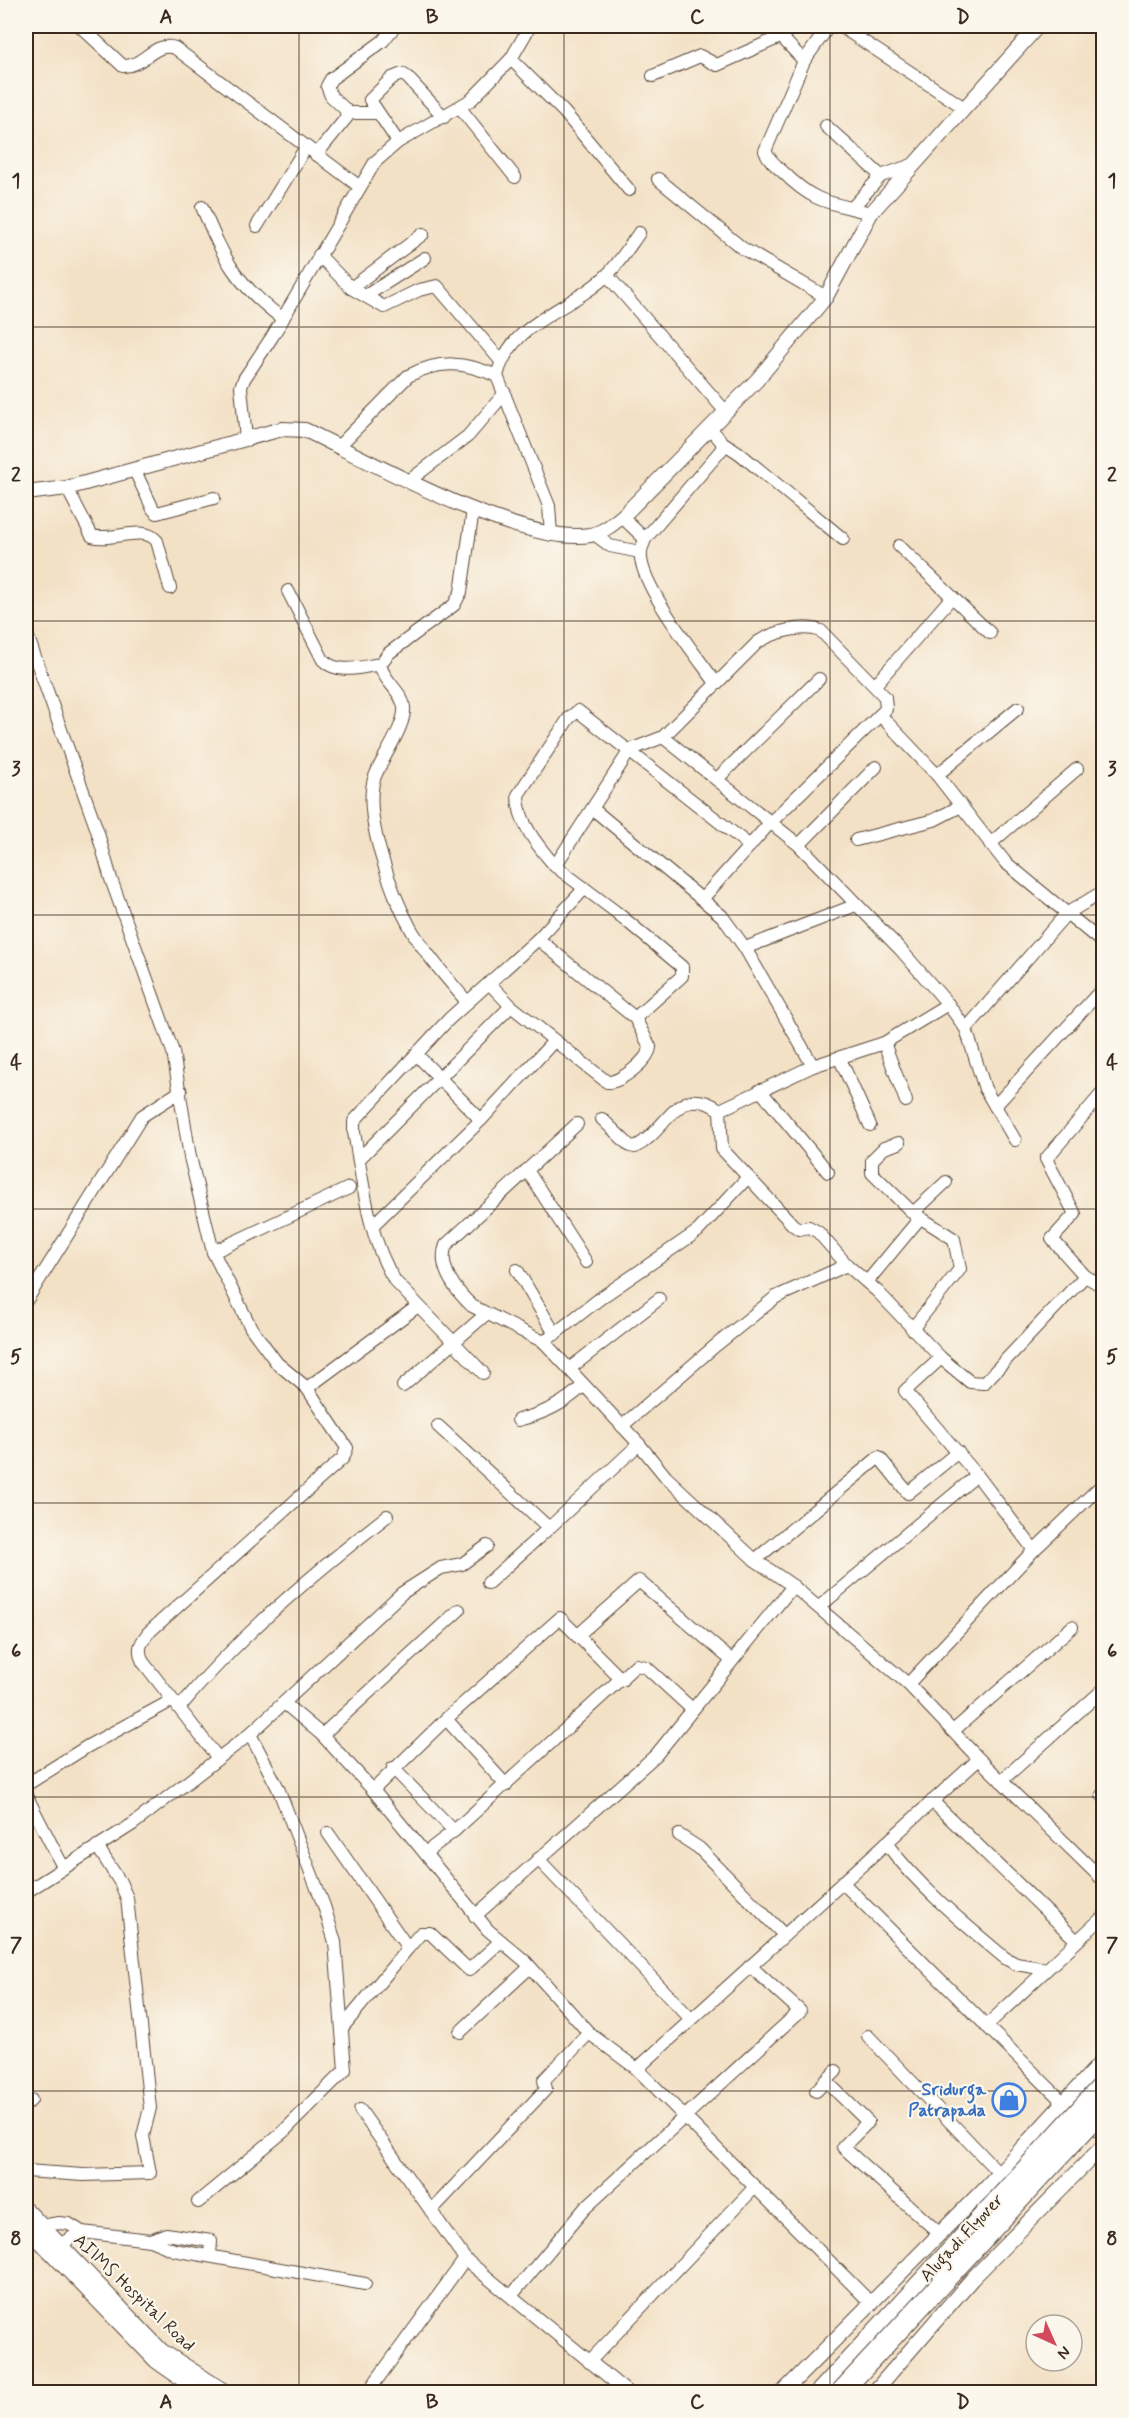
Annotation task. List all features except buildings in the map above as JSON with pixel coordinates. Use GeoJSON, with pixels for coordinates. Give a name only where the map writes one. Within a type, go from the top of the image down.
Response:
{"type":"FeatureCollection","features":[{"type":"Feature","properties":{"kind":"highway","name":"Alugadi Flyover"},"geometry":{"type":"LineString","coordinates":[[821,2392],[1104,2084]]}},
{"type":"Feature","properties":{"kind":"highway","name":"Alugadi Flyover"},"geometry":{"type":"LineString","coordinates":[[841,2392],[1104,2108]]}},
{"type":"Feature","properties":{"kind":"street"},"geometry":{"type":"LineString","coordinates":[[80,26],[123,66],[131,66],[156,48],[166,46],[175,48],[360,187]]}},
{"type":"Feature","properties":{"kind":"street"},"geometry":{"type":"LineString","coordinates":[[376,113],[346,113],[331,96],[327,86],[331,80],[383,41],[394,26]]}},
{"type":"Feature","properties":{"kind":"street"},"geometry":{"type":"LineString","coordinates":[[246,439],[241,387],[375,162],[398,142],[460,108],[512,59],[530,26]]}},
{"type":"Feature","properties":{"kind":"street"},"geometry":{"type":"LineString","coordinates":[[771,26],[804,61]]}},
{"type":"Feature","properties":{"kind":"street"},"geometry":{"type":"LineString","coordinates":[[829,26],[804,61],[765,151],[769,158],[808,195],[815,199],[871,213]]}},
{"type":"Feature","properties":{"kind":"street"},"geometry":{"type":"LineString","coordinates":[[840,26],[963,108]]}},
{"type":"Feature","properties":{"kind":"street"},"geometry":{"type":"LineString","coordinates":[[26,493],[67,488],[282,429],[296,429],[339,446],[473,510],[551,535],[594,534],[605,530],[622,517],[757,380],[826,297],[871,213],[1038,26]]}},
{"type":"Feature","properties":{"kind":"street"},"geometry":{"type":"LineString","coordinates":[[653,76],[700,56],[717,64],[780,37]]}},
{"type":"Feature","properties":{"kind":"street"},"geometry":{"type":"LineString","coordinates":[[512,59],[564,112],[629,190]]}},
{"type":"Feature","properties":{"kind":"street"},"geometry":{"type":"LineString","coordinates":[[398,142],[376,113],[370,100],[392,78],[402,74],[444,117]]}},
{"type":"Feature","properties":{"kind":"street"},"geometry":{"type":"LineString","coordinates":[[460,108],[515,177]]}},
{"type":"Feature","properties":{"kind":"street"},"geometry":{"type":"LineString","coordinates":[[256,226],[311,151],[342,125],[346,113]]}},
{"type":"Feature","properties":{"kind":"street"},"geometry":{"type":"LineString","coordinates":[[826,126],[881,176]]}},
{"type":"Feature","properties":{"kind":"street"},"geometry":{"type":"LineString","coordinates":[[852,208],[881,176],[912,165]]}},
{"type":"Feature","properties":{"kind":"street"},"geometry":{"type":"LineString","coordinates":[[658,179],[742,248],[826,297]]}},
{"type":"Feature","properties":{"kind":"street"},"geometry":{"type":"LineString","coordinates":[[202,207],[225,261],[254,297],[283,319]]}},
{"type":"Feature","properties":{"kind":"street"},"geometry":{"type":"LineString","coordinates":[[551,535],[549,506],[497,376],[501,361],[529,328],[607,275],[639,233]]}},
{"type":"Feature","properties":{"kind":"street"},"geometry":{"type":"LineString","coordinates":[[351,288],[423,234]]}},
{"type":"Feature","properties":{"kind":"street"},"geometry":{"type":"LineString","coordinates":[[319,255],[351,288],[384,307],[419,290],[437,286],[501,361]]}},
{"type":"Feature","properties":{"kind":"street"},"geometry":{"type":"LineString","coordinates":[[367,296],[425,258]]}},
{"type":"Feature","properties":{"kind":"street"},"geometry":{"type":"LineString","coordinates":[[607,275],[726,412]]}},
{"type":"Feature","properties":{"kind":"street"},"geometry":{"type":"LineString","coordinates":[[339,446],[408,376],[421,369],[445,363],[464,364],[497,376]]}},
{"type":"Feature","properties":{"kind":"street"},"geometry":{"type":"LineString","coordinates":[[410,480],[468,436],[505,393]]}},
{"type":"Feature","properties":{"kind":"street"},"geometry":{"type":"LineString","coordinates":[[710,428],[722,442],[755,466],[843,539]]}},
{"type":"Feature","properties":{"kind":"street"},"geometry":{"type":"LineString","coordinates":[[716,683],[664,610],[643,567],[640,552],[645,539],[717,457],[722,449],[722,442]]}},
{"type":"Feature","properties":{"kind":"street"},"geometry":{"type":"LineString","coordinates":[[134,469],[157,513],[214,498]]}},
{"type":"Feature","properties":{"kind":"street"},"geometry":{"type":"LineString","coordinates":[[67,488],[92,536],[107,539],[143,533],[152,536],[157,541],[170,588]]}},
{"type":"Feature","properties":{"kind":"street"},"geometry":{"type":"LineString","coordinates":[[288,591],[323,660],[329,666],[338,669],[380,664],[389,653],[454,605],[463,583],[473,510]]}},
{"type":"Feature","properties":{"kind":"street"},"geometry":{"type":"LineString","coordinates":[[622,517],[645,539]]}},
{"type":"Feature","properties":{"kind":"street"},"geometry":{"type":"LineString","coordinates":[[594,534],[610,546],[640,552]]}},
{"type":"Feature","properties":{"kind":"street"},"geometry":{"type":"LineString","coordinates":[[899,546],[990,633]]}},
{"type":"Feature","properties":{"kind":"street"},"geometry":{"type":"LineString","coordinates":[[874,685],[952,597]]}},
{"type":"Feature","properties":{"kind":"street"},"geometry":{"type":"LineString","coordinates":[[555,866],[630,750],[663,737],[766,636],[815,629],[827,635],[874,685],[887,703],[879,715],[770,823],[703,898]]}},
{"type":"Feature","properties":{"kind":"street"},"geometry":{"type":"LineString","coordinates":[[26,632],[173,1052],[190,1156],[213,1252],[251,1328],[277,1363],[307,1388],[342,1440],[347,1453],[148,1633],[140,1644],[139,1654],[143,1662],[218,1758]]}},
{"type":"Feature","properties":{"kind":"street"},"geometry":{"type":"LineString","coordinates":[[380,664],[382,672],[404,706],[404,715],[374,780],[372,800],[376,834],[387,876],[411,929],[467,1002]]}},
{"type":"Feature","properties":{"kind":"street"},"geometry":{"type":"LineString","coordinates":[[717,779],[819,679]]}},
{"type":"Feature","properties":{"kind":"street"},"geometry":{"type":"LineString","coordinates":[[937,775],[1018,708]]}},
{"type":"Feature","properties":{"kind":"street"},"geometry":{"type":"LineString","coordinates":[[635,1018],[682,976],[682,967],[616,912],[555,866],[536,844],[522,819],[518,795],[569,718],[578,711],[750,846]]}},
{"type":"Feature","properties":{"kind":"street"},"geometry":{"type":"LineString","coordinates":[[879,715],[937,775],[1005,862],[1104,944]]}},
{"type":"Feature","properties":{"kind":"street"},"geometry":{"type":"LineString","coordinates":[[663,737],[799,845],[948,1004],[966,1029],[978,1072],[1015,1140]]}},
{"type":"Feature","properties":{"kind":"street"},"geometry":{"type":"LineString","coordinates":[[799,845],[876,767]]}},
{"type":"Feature","properties":{"kind":"street"},"geometry":{"type":"LineString","coordinates":[[990,844],[1077,769]]}},
{"type":"Feature","properties":{"kind":"street"},"geometry":{"type":"LineString","coordinates":[[856,840],[934,820],[960,806]]}},
{"type":"Feature","properties":{"kind":"street"},"geometry":{"type":"LineString","coordinates":[[593,809],[722,916],[745,948],[813,1066]]}},
{"type":"Feature","properties":{"kind":"street"},"geometry":{"type":"LineString","coordinates":[[483,1373],[395,1281],[385,1265],[372,1226],[354,1121],[467,1002],[490,984],[538,939],[584,890]]}},
{"type":"Feature","properties":{"kind":"street"},"geometry":{"type":"LineString","coordinates":[[966,1029],[1066,914],[1104,891]]}},
{"type":"Feature","properties":{"kind":"street"},"geometry":{"type":"LineString","coordinates":[[745,948],[856,905]]}},
{"type":"Feature","properties":{"kind":"street"},"geometry":{"type":"LineString","coordinates":[[490,984],[511,1006],[607,1082],[612,1083],[650,1052],[648,1039],[635,1018],[538,939]]}},
{"type":"Feature","properties":{"kind":"street"},"geometry":{"type":"LineString","coordinates":[[995,1106],[1099,1002],[1104,987]]}},
{"type":"Feature","properties":{"kind":"street"},"geometry":{"type":"LineString","coordinates":[[720,1110],[813,1066],[884,1043],[948,1004]]}},
{"type":"Feature","properties":{"kind":"street"},"geometry":{"type":"LineString","coordinates":[[359,1159],[511,1006]]}},
{"type":"Feature","properties":{"kind":"street"},"geometry":{"type":"LineString","coordinates":[[372,1226],[481,1120],[554,1041]]}},
{"type":"Feature","properties":{"kind":"street"},"geometry":{"type":"LineString","coordinates":[[884,1043],[906,1101]]}},
{"type":"Feature","properties":{"kind":"street"},"geometry":{"type":"LineString","coordinates":[[417,1055],[481,1120]]}},
{"type":"Feature","properties":{"kind":"street"},"geometry":{"type":"LineString","coordinates":[[840,1059],[870,1125]]}},
{"type":"Feature","properties":{"kind":"street"},"geometry":{"type":"LineString","coordinates":[[760,1090],[828,1172]]}},
{"type":"Feature","properties":{"kind":"street"},"geometry":{"type":"LineString","coordinates":[[26,1301],[142,1116],[181,1091]]}},
{"type":"Feature","properties":{"kind":"street"},"geometry":{"type":"LineString","coordinates":[[1104,1091],[1046,1159],[1075,1214],[1052,1239],[1085,1276],[1104,1287]]}},
{"type":"Feature","properties":{"kind":"street"},"geometry":{"type":"LineString","coordinates":[[602,1119],[630,1146],[635,1147],[686,1102],[700,1099],[720,1110]]}},
{"type":"Feature","properties":{"kind":"street"},"geometry":{"type":"LineString","coordinates":[[720,1110],[722,1149],[792,1226],[798,1229],[809,1227],[818,1232],[847,1265],[867,1282],[941,1358],[970,1382],[984,1383],[1085,1276]]}},
{"type":"Feature","properties":{"kind":"street"},"geometry":{"type":"LineString","coordinates":[[578,1124],[446,1245],[442,1255],[445,1270],[463,1298],[485,1315],[544,1342],[639,1444],[666,1477],[755,1560],[819,1607],[908,1684],[979,1759],[1104,1881]]}},
{"type":"Feature","properties":{"kind":"street"},"geometry":{"type":"LineString","coordinates":[[899,1143],[884,1148],[872,1160],[870,1167],[872,1173],[917,1216],[954,1239],[960,1269],[912,1329]]}},
{"type":"Feature","properties":{"kind":"street"},"geometry":{"type":"LineString","coordinates":[[527,1170],[586,1262]]}},
{"type":"Feature","properties":{"kind":"street"},"geometry":{"type":"LineString","coordinates":[[544,1342],[602,1297],[698,1232],[748,1177]]}},
{"type":"Feature","properties":{"kind":"street"},"geometry":{"type":"LineString","coordinates":[[867,1282],[946,1182]]}},
{"type":"Feature","properties":{"kind":"street"},"geometry":{"type":"LineString","coordinates":[[213,1252],[348,1188]]}},
{"type":"Feature","properties":{"kind":"street"},"geometry":{"type":"LineString","coordinates":[[622,1426],[776,1297],[847,1265]]}},
{"type":"Feature","properties":{"kind":"street"},"geometry":{"type":"LineString","coordinates":[[517,1270],[555,1334]]}},
{"type":"Feature","properties":{"kind":"street"},"geometry":{"type":"LineString","coordinates":[[569,1369],[659,1299]]}},
{"type":"Feature","properties":{"kind":"street"},"geometry":{"type":"LineString","coordinates":[[307,1388],[418,1306]]}},
{"type":"Feature","properties":{"kind":"street"},"geometry":{"type":"LineString","coordinates":[[403,1386],[485,1315]]}},
{"type":"Feature","properties":{"kind":"street"},"geometry":{"type":"LineString","coordinates":[[941,1358],[905,1391],[977,1475],[1034,1550]]}},
{"type":"Feature","properties":{"kind":"street"},"geometry":{"type":"LineString","coordinates":[[518,1420],[545,1413],[562,1404],[583,1386]]}},
{"type":"Feature","properties":{"kind":"street"},"geometry":{"type":"LineString","coordinates":[[438,1426],[549,1528]]}},
{"type":"Feature","properties":{"kind":"street"},"geometry":{"type":"LineString","coordinates":[[488,1583],[639,1444]]}},
{"type":"Feature","properties":{"kind":"street"},"geometry":{"type":"LineString","coordinates":[[755,1560],[879,1457],[908,1493],[958,1452]]}},
{"type":"Feature","properties":{"kind":"street"},"geometry":{"type":"LineString","coordinates":[[819,1607],[977,1475]]}},
{"type":"Feature","properties":{"kind":"street"},"geometry":{"type":"LineString","coordinates":[[908,1684],[1034,1550],[1104,1483]]}},
{"type":"Feature","properties":{"kind":"street"},"geometry":{"type":"LineString","coordinates":[[26,1785],[88,1746],[175,1705],[312,1575],[387,1516]]}},
{"type":"Feature","properties":{"kind":"street"},"geometry":{"type":"LineString","coordinates":[[26,1893],[133,1824],[250,1734],[402,1593],[441,1568],[462,1564],[488,1546]]}},
{"type":"Feature","properties":{"kind":"street"},"geometry":{"type":"LineString","coordinates":[[577,1636],[639,1581],[731,1660]]}},
{"type":"Feature","properties":{"kind":"street"},"geometry":{"type":"LineString","coordinates":[[475,1916],[656,1755],[792,1586]]}},
{"type":"Feature","properties":{"kind":"street"},"geometry":{"type":"LineString","coordinates":[[322,1735],[459,1610]]}},
{"type":"Feature","properties":{"kind":"street"},"geometry":{"type":"LineString","coordinates":[[373,1790],[393,1768],[446,1719],[560,1618],[622,1680]]}},
{"type":"Feature","properties":{"kind":"street"},"geometry":{"type":"LineString","coordinates":[[953,1731],[1072,1627]]}},
{"type":"Feature","properties":{"kind":"street"},"geometry":{"type":"LineString","coordinates":[[425,1853],[506,1785],[636,1665],[642,1665],[692,1709]]}},
{"type":"Feature","properties":{"kind":"street"},"geometry":{"type":"LineString","coordinates":[[1001,1781],[1104,1689]]}},
{"type":"Feature","properties":{"kind":"street"},"geometry":{"type":"LineString","coordinates":[[284,1703],[322,1735],[373,1790],[475,1916],[531,1967],[589,2033],[637,2069],[872,2304]]}},
{"type":"Feature","properties":{"kind":"street"},"geometry":{"type":"LineString","coordinates":[[446,1719],[506,1785]]}},
{"type":"Feature","properties":{"kind":"street"},"geometry":{"type":"LineString","coordinates":[[198,2202],[284,2131],[345,2070],[335,1942],[324,1906],[278,1788],[250,1734]]}},
{"type":"Feature","properties":{"kind":"street"},"geometry":{"type":"LineString","coordinates":[[637,2069],[979,1759]]}},
{"type":"Feature","properties":{"kind":"street"},"geometry":{"type":"LineString","coordinates":[[393,1768],[454,1831]]}},
{"type":"Feature","properties":{"kind":"street"},"geometry":{"type":"LineString","coordinates":[[26,1795],[63,1867]]}},
{"type":"Feature","properties":{"kind":"street"},"geometry":{"type":"LineString","coordinates":[[932,1801],[1077,1941]]}},
{"type":"Feature","properties":{"kind":"street"},"geometry":{"type":"LineString","coordinates":[[328,1833],[408,1948]]}},
{"type":"Feature","properties":{"kind":"street"},"geometry":{"type":"LineString","coordinates":[[679,1835],[699,1848],[784,1935]]}},
{"type":"Feature","properties":{"kind":"street"},"geometry":{"type":"LineString","coordinates":[[886,1843],[908,1872],[938,1903],[1005,1958],[1016,1964],[1046,1969]]}},
{"type":"Feature","properties":{"kind":"street"},"geometry":{"type":"LineString","coordinates":[[26,2171],[83,2175],[150,2174],[143,2136],[150,2108],[127,1898],[120,1882],[97,1846]]}},
{"type":"Feature","properties":{"kind":"street"},"geometry":{"type":"LineString","coordinates":[[538,1859],[691,2019]]}},
{"type":"Feature","properties":{"kind":"street"},"geometry":{"type":"LineString","coordinates":[[842,1882],[1063,2103],[1104,2134]]}},
{"type":"Feature","properties":{"kind":"street"},"geometry":{"type":"LineString","coordinates":[[986,2026],[1104,1916]]}},
{"type":"Feature","properties":{"kind":"street"},"geometry":{"type":"LineString","coordinates":[[342,2028],[421,1934],[430,1933],[469,1970],[501,1941]]}},
{"type":"Feature","properties":{"kind":"street"},"geometry":{"type":"LineString","coordinates":[[511,2296],[585,2208],[800,2011],[750,1966]]}},
{"type":"Feature","properties":{"kind":"street"},"geometry":{"type":"LineString","coordinates":[[460,2032],[531,1967]]}},
{"type":"Feature","properties":{"kind":"street"},"geometry":{"type":"LineString","coordinates":[[431,2211],[546,2089],[544,2080],[589,2033]]}},
{"type":"Feature","properties":{"kind":"street"},"geometry":{"type":"LineString","coordinates":[[868,2036],[999,2173]]}},
{"type":"Feature","properties":{"kind":"street"},"geometry":{"type":"LineString","coordinates":[[783,2392],[999,2173],[1104,2059]]}},
{"type":"Feature","properties":{"kind":"street"},"geometry":{"type":"LineString","coordinates":[[816,2091],[836,2072]]}},
{"type":"Feature","properties":{"kind":"street"},"geometry":{"type":"LineString","coordinates":[[826,2081],[868,2121],[843,2146],[940,2234]]}},
{"type":"Feature","properties":{"kind":"street"},"geometry":{"type":"LineString","coordinates":[[360,2110],[465,2259],[627,2392]]}},
{"type":"Feature","properties":{"kind":"street"},"geometry":{"type":"LineString","coordinates":[[874,2392],[972,2278],[1104,2145]]}},
{"type":"Feature","properties":{"kind":"street"},"geometry":{"type":"LineString","coordinates":[[589,2362],[755,2187]]}},
{"type":"Feature","properties":{"kind":"street","name":"AIIMS Hospital Road"},"geometry":{"type":"LineString","coordinates":[[26,2209],[62,2250],[162,2351],[184,2368],[226,2392]]}},
{"type":"Feature","properties":{"kind":"street"},"geometry":{"type":"LineString","coordinates":[[41,2226],[59,2223],[82,2232],[150,2240],[174,2250],[365,2284]]}},
{"type":"Feature","properties":{"kind":"street","name":"AIIMS Hospital Road"},"geometry":{"type":"LineString","coordinates":[[26,2227],[156,2361],[200,2392]]}},
{"type":"Feature","properties":{"kind":"street"},"geometry":{"type":"LineString","coordinates":[[62,2250],[66,2241],[82,2232]]}},
{"type":"Feature","properties":{"kind":"street"},"geometry":{"type":"LineString","coordinates":[[368,2392],[465,2259]]}},
{"type":"Feature","properties":{"kind":"place","name":"Sridurga Patrapada"},"geometry":{"type":"Point","coordinates":[1009,2100]}}]}
